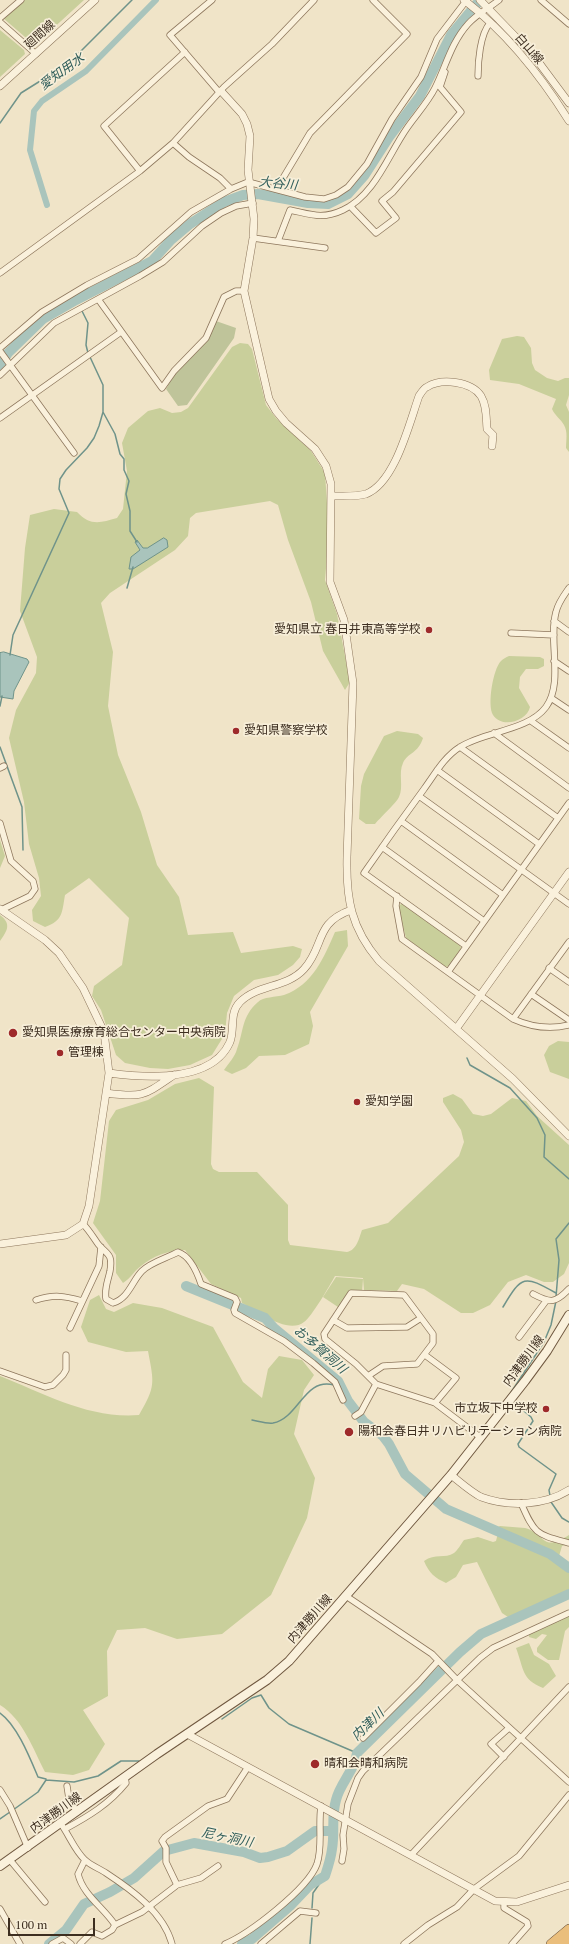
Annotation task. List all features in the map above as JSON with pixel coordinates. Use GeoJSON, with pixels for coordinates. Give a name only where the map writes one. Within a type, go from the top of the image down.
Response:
{"type":"FeatureCollection","features":[{"type":"Feature","properties":{"kind":"highway"},"geometry":{"type":"LineString","coordinates":[[551,1944],[569,1929]]}},
{"type":"Feature","properties":{"kind":"highway"},"geometry":{"type":"LineString","coordinates":[[562,1944],[569,1938]]}},
{"type":"Feature","properties":{"kind":"main road","name":"内津勝川線"},"geometry":{"type":"LineString","coordinates":[[0,1866],[63,1826],[78,1812],[125,1777],[281,1669],[294,1656],[451,1475],[547,1351],[569,1315]]}},
{"type":"Feature","properties":{"kind":"street"},"geometry":{"type":"LineString","coordinates":[[0,18],[21,0]]}},
{"type":"Feature","properties":{"kind":"street","name":"廻間線"},"geometry":{"type":"LineString","coordinates":[[0,86],[94,0]]}},
{"type":"Feature","properties":{"kind":"street"},"geometry":{"type":"LineString","coordinates":[[212,0],[170,35],[242,114],[247,124],[250,136],[248,182],[253,202],[253,238],[244,290],[269,399],[276,411],[314,449],[326,466],[331,484],[332,540],[329,567],[330,582],[344,620],[353,683],[346,877],[351,910],[365,943],[379,961],[513,1080],[569,1136]]}},
{"type":"Feature","properties":{"kind":"street"},"geometry":{"type":"LineString","coordinates":[[0,273],[140,171],[173,143],[220,91],[282,35],[314,0]]}},
{"type":"Feature","properties":{"kind":"street"},"geometry":{"type":"LineString","coordinates":[[277,188],[310,133],[407,34],[373,0]]}},
{"type":"Feature","properties":{"kind":"street","name":"白山線"},"geometry":{"type":"LineString","coordinates":[[480,0],[534,56],[569,103]]}},
{"type":"Feature","properties":{"kind":"street"},"geometry":{"type":"LineString","coordinates":[[278,241],[290,210],[309,216],[320,216],[342,210],[350,206],[366,191],[382,171],[406,129],[434,89],[452,48],[468,24],[479,13],[499,0]]}},
{"type":"Feature","properties":{"kind":"street"},"geometry":{"type":"LineString","coordinates":[[541,0],[569,24]]}},
{"type":"Feature","properties":{"kind":"street"},"geometry":{"type":"LineString","coordinates":[[74,454],[0,350],[42,312],[87,285],[138,259],[191,212],[231,189],[248,182],[277,188],[304,197],[324,199],[336,195],[348,187],[366,164],[392,119],[421,77],[437,38],[466,2]]}},
{"type":"Feature","properties":{"kind":"street","name":"白山線"},"geometry":{"type":"LineString","coordinates":[[466,2],[490,23],[530,66],[569,121]]}},
{"type":"Feature","properties":{"kind":"street"},"geometry":{"type":"LineString","coordinates":[[0,22],[36,54]]}},
{"type":"Feature","properties":{"kind":"street"},"geometry":{"type":"LineString","coordinates":[[478,76],[478,58],[486,28],[490,23]]}},
{"type":"Feature","properties":{"kind":"street"},"geometry":{"type":"LineString","coordinates":[[140,171],[104,126],[185,52]]}},
{"type":"Feature","properties":{"kind":"street"},"geometry":{"type":"LineString","coordinates":[[350,206],[376,233],[396,218],[382,201],[402,182],[461,112],[440,87],[447,68],[446,60]]}},
{"type":"Feature","properties":{"kind":"street"},"geometry":{"type":"LineString","coordinates":[[173,143],[189,157],[220,178],[231,189]]}},
{"type":"Feature","properties":{"kind":"street"},"geometry":{"type":"LineString","coordinates":[[0,375],[11,366],[40,334],[54,323],[163,262],[202,226],[221,213],[236,206],[253,202]]}},
{"type":"Feature","properties":{"kind":"street"},"geometry":{"type":"LineString","coordinates":[[253,238],[324,248]]}},
{"type":"Feature","properties":{"kind":"street"},"geometry":{"type":"LineString","coordinates":[[98,299],[162,388],[174,371],[206,338],[224,297],[236,291],[244,290]]}},
{"type":"Feature","properties":{"kind":"street"},"geometry":{"type":"LineString","coordinates":[[0,418],[121,332]]}},
{"type":"Feature","properties":{"kind":"street"},"geometry":{"type":"LineString","coordinates":[[332,496],[354,496],[367,493],[383,482],[394,466],[419,396],[425,387],[436,383],[447,382],[465,385],[480,395],[485,405],[487,429],[493,435],[492,446]]}},
{"type":"Feature","properties":{"kind":"street"},"geometry":{"type":"LineString","coordinates":[[466,946],[364,872],[437,770],[451,754],[460,747],[494,733],[531,721],[540,714],[552,698],[554,687],[554,621],[559,604],[568,591]]}},
{"type":"Feature","properties":{"kind":"street"},"geometry":{"type":"LineString","coordinates":[[554,621],[569,632]]}},
{"type":"Feature","properties":{"kind":"street"},"geometry":{"type":"LineString","coordinates":[[511,633],[554,635]]}},
{"type":"Feature","properties":{"kind":"street"},"geometry":{"type":"LineString","coordinates":[[554,661],[569,671]]}},
{"type":"Feature","properties":{"kind":"street"},"geometry":{"type":"LineString","coordinates":[[552,698],[569,710]]}},
{"type":"Feature","properties":{"kind":"street"},"geometry":{"type":"LineString","coordinates":[[531,721],[569,748]]}},
{"type":"Feature","properties":{"kind":"street"},"geometry":{"type":"LineString","coordinates":[[494,733],[569,788]]}},
{"type":"Feature","properties":{"kind":"street"},"geometry":{"type":"LineString","coordinates":[[460,747],[558,818]]}},
{"type":"Feature","properties":{"kind":"street"},"geometry":{"type":"LineString","coordinates":[[437,770],[539,844]]}},
{"type":"Feature","properties":{"kind":"street"},"geometry":{"type":"LineString","coordinates":[[419,796],[569,904]]}},
{"type":"Feature","properties":{"kind":"street"},"geometry":{"type":"LineString","coordinates":[[448,972],[569,803]]}},
{"type":"Feature","properties":{"kind":"street"},"geometry":{"type":"LineString","coordinates":[[400,821],[503,895]]}},
{"type":"Feature","properties":{"kind":"street"},"geometry":{"type":"LineString","coordinates":[[0,823],[11,861],[33,881],[35,889],[30,896],[1,909]]}},
{"type":"Feature","properties":{"kind":"street"},"geometry":{"type":"LineString","coordinates":[[382,847],[484,921]]}},
{"type":"Feature","properties":{"kind":"street"},"geometry":{"type":"LineString","coordinates":[[456,1029],[569,872]]}},
{"type":"Feature","properties":{"kind":"street"},"geometry":{"type":"LineString","coordinates":[[397,896],[396,906],[402,940],[513,1019],[530,1026],[549,1028],[569,1026]]}},
{"type":"Feature","properties":{"kind":"street"},"geometry":{"type":"LineString","coordinates":[[0,1244],[66,1235],[83,1224],[89,1206],[109,1073],[104,1032],[92,1004],[69,967],[46,940],[1,909]]}},
{"type":"Feature","properties":{"kind":"street"},"geometry":{"type":"LineString","coordinates":[[109,1073],[154,1078],[202,1069],[220,1058],[230,1041],[234,1011],[239,1003],[249,994],[268,986],[290,980],[304,969],[314,953],[322,932],[337,915],[351,910]]}},
{"type":"Feature","properties":{"kind":"street"},"geometry":{"type":"LineString","coordinates":[[513,1019],[549,968],[569,943]]}},
{"type":"Feature","properties":{"kind":"street"},"geometry":{"type":"LineString","coordinates":[[549,968],[569,982]]}},
{"type":"Feature","properties":{"kind":"street"},"geometry":{"type":"LineString","coordinates":[[531,994],[569,1020]]}},
{"type":"Feature","properties":{"kind":"street"},"geometry":{"type":"LineString","coordinates":[[106,1093],[134,1097],[148,1093],[176,1074]]}},
{"type":"Feature","properties":{"kind":"street"},"geometry":{"type":"LineString","coordinates":[[83,1224],[101,1247],[108,1252],[110,1269],[105,1291],[106,1299],[114,1302],[121,1300],[141,1271],[146,1267],[178,1252],[185,1254],[198,1274],[201,1284],[235,1298],[237,1302],[234,1310],[235,1313],[284,1341],[313,1363],[335,1382],[343,1400]]}},
{"type":"Feature","properties":{"kind":"street"},"geometry":{"type":"LineString","coordinates":[[70,1328],[99,1266],[101,1247]]}},
{"type":"Feature","properties":{"kind":"street"},"geometry":{"type":"LineString","coordinates":[[533,1294],[546,1301],[561,1298],[569,1289]]}},
{"type":"Feature","properties":{"kind":"street"},"geometry":{"type":"LineString","coordinates":[[368,1376],[383,1366],[417,1364],[433,1343],[434,1334],[404,1295],[351,1293],[324,1334],[325,1339],[376,1384],[435,1403],[480,1437]]}},
{"type":"Feature","properties":{"kind":"street"},"geometry":{"type":"LineString","coordinates":[[36,1300],[48,1296],[61,1295],[82,1301]]}},
{"type":"Feature","properties":{"kind":"street"},"geometry":{"type":"LineString","coordinates":[[519,1337],[546,1301]]}},
{"type":"Feature","properties":{"kind":"street"},"geometry":{"type":"LineString","coordinates":[[333,1320],[347,1328],[407,1327],[421,1318]]}},
{"type":"Feature","properties":{"kind":"street"},"geometry":{"type":"LineString","coordinates":[[0,1370],[45,1387],[53,1384],[63,1375],[66,1370],[66,1355]]}},
{"type":"Feature","properties":{"kind":"street"},"geometry":{"type":"LineString","coordinates":[[425,1355],[456,1378],[435,1403]]}},
{"type":"Feature","properties":{"kind":"street"},"geometry":{"type":"LineString","coordinates":[[355,1416],[361,1412],[376,1384]]}},
{"type":"Feature","properties":{"kind":"street"},"geometry":{"type":"LineString","coordinates":[[451,1475],[481,1496],[515,1504],[551,1498],[569,1490]]}},
{"type":"Feature","properties":{"kind":"street"},"geometry":{"type":"LineString","coordinates":[[522,1503],[532,1526],[537,1533],[569,1543]]}},
{"type":"Feature","properties":{"kind":"street"},"geometry":{"type":"LineString","coordinates":[[346,1596],[432,1654],[457,1680],[569,1782]]}},
{"type":"Feature","properties":{"kind":"street"},"geometry":{"type":"LineString","coordinates":[[342,1861],[345,1819],[348,1804],[358,1778],[363,1771],[480,1658],[493,1648],[569,1613]]}},
{"type":"Feature","properties":{"kind":"street"},"geometry":{"type":"LineString","coordinates":[[363,1738],[438,1661]]}},
{"type":"Feature","properties":{"kind":"street"},"geometry":{"type":"LineString","coordinates":[[412,1854],[569,1687]]}},
{"type":"Feature","properties":{"kind":"street"},"geometry":{"type":"LineString","coordinates":[[504,1757],[491,1744],[509,1728]]}},
{"type":"Feature","properties":{"kind":"street"},"geometry":{"type":"LineString","coordinates":[[187,1734],[412,1854],[496,1901],[517,1902],[529,1900],[569,1885]]}},
{"type":"Feature","properties":{"kind":"street"},"geometry":{"type":"LineString","coordinates":[[177,1885],[166,1862],[166,1848],[162,1841],[165,1837],[208,1806],[226,1799],[248,1766]]}},
{"type":"Feature","properties":{"kind":"street"},"geometry":{"type":"LineString","coordinates":[[125,1777],[126,1783],[116,1796],[98,1810],[63,1826],[85,1860],[107,1874],[149,1906],[166,1926],[172,1944]]}},
{"type":"Feature","properties":{"kind":"street"},"geometry":{"type":"LineString","coordinates":[[67,1786],[69,1799],[78,1812]]}},
{"type":"Feature","properties":{"kind":"street"},"geometry":{"type":"LineString","coordinates":[[0,1790],[10,1806],[28,1848]]}},
{"type":"Feature","properties":{"kind":"street"},"geometry":{"type":"LineString","coordinates":[[404,1944],[457,1906],[474,1889],[519,1856],[569,1795]]}},
{"type":"Feature","properties":{"kind":"street"},"geometry":{"type":"LineString","coordinates":[[225,1944],[237,1939],[258,1924],[308,1878],[316,1866],[319,1857],[321,1806]]}},
{"type":"Feature","properties":{"kind":"street"},"geometry":{"type":"LineString","coordinates":[[10,1860],[45,1902]]}},
{"type":"Feature","properties":{"kind":"street"},"geometry":{"type":"LineString","coordinates":[[85,1860],[78,1874],[83,1887],[107,1913],[115,1925]]}},
{"type":"Feature","properties":{"kind":"street"},"geometry":{"type":"LineString","coordinates":[[80,1944],[92,1932],[102,1936],[112,1930],[115,1925],[142,1912],[177,1885],[201,1878],[218,1866]]}},
{"type":"Feature","properties":{"kind":"street"},"geometry":{"type":"LineString","coordinates":[[504,1902],[504,1908],[527,1922],[528,1926],[512,1944]]}},
{"type":"Feature","properties":{"kind":"street"},"geometry":{"type":"LineString","coordinates":[[0,1909],[20,1944]]}},
{"type":"Feature","properties":{"kind":"street"},"geometry":{"type":"LineString","coordinates":[[261,1944],[300,1911],[316,1914]]}},
{"type":"Feature","properties":{"kind":"street"},"geometry":{"type":"LineString","coordinates":[[52,1944],[63,1938],[71,1944]]}},
{"type":"Feature","properties":{"kind":"green space"},"geometry":{"type":"Polygon","coordinates":[[[25,0],[84,0],[37,43],[32,43],[3,18],[25,0]]]}},
{"type":"Feature","properties":{"kind":"green space"},"geometry":{"type":"Polygon","coordinates":[[[0,30],[24,50],[25,54],[0,77],[0,30]]]}},
{"type":"Feature","properties":{"kind":"green space"},"geometry":{"type":"Polygon","coordinates":[[[216,321],[236,328],[234,338],[187,405],[178,406],[166,389],[176,372],[200,349],[216,321]]]}},
{"type":"Feature","properties":{"kind":"green space"},"geometry":{"type":"Polygon","coordinates":[[[517,336],[524,337],[531,348],[532,363],[535,370],[547,378],[558,381],[569,378],[569,395],[566,405],[569,412],[569,452],[566,448],[566,430],[563,423],[552,409],[556,399],[519,384],[490,380],[489,370],[502,339],[517,336]]]}},
{"type":"Feature","properties":{"kind":"green space"},"geometry":{"type":"Polygon","coordinates":[[[240,343],[248,344],[252,349],[266,405],[276,418],[311,451],[325,473],[329,533],[325,580],[337,614],[350,682],[345,690],[323,651],[311,602],[288,540],[278,505],[270,501],[196,513],[190,518],[188,536],[175,550],[110,593],[101,603],[113,652],[108,706],[118,755],[141,812],[157,865],[179,897],[188,935],[233,932],[241,953],[293,946],[302,949],[300,957],[293,965],[278,975],[254,980],[234,996],[227,1013],[225,1034],[212,1055],[190,1065],[168,1069],[150,1068],[125,1063],[116,1055],[101,1010],[92,996],[94,986],[122,965],[129,918],[89,878],[65,895],[61,915],[55,922],[45,927],[33,921],[32,910],[41,896],[39,878],[29,844],[24,802],[9,738],[16,710],[36,673],[37,657],[20,611],[25,548],[30,515],[54,509],[77,512],[86,520],[96,522],[117,518],[123,509],[127,471],[122,443],[128,428],[148,411],[160,408],[172,413],[181,412],[188,408],[232,347],[240,343]]]}},
{"type":"Feature","properties":{"kind":"green space"},"geometry":{"type":"Polygon","coordinates":[[[509,656],[540,657],[544,659],[544,666],[538,669],[526,669],[520,677],[519,688],[530,707],[528,712],[514,722],[502,722],[493,715],[491,710],[491,696],[493,679],[498,665],[509,656]]]}},
{"type":"Feature","properties":{"kind":"green space"},"geometry":{"type":"Polygon","coordinates":[[[397,731],[418,734],[423,738],[416,750],[405,759],[403,763],[401,771],[401,789],[398,799],[375,824],[366,824],[359,819],[361,786],[364,774],[384,736],[397,731]]]}},
{"type":"Feature","properties":{"kind":"green space"},"geometry":{"type":"Polygon","coordinates":[[[0,840],[5,856],[0,868],[0,840]]]}},
{"type":"Feature","properties":{"kind":"green space"},"geometry":{"type":"Polygon","coordinates":[[[402,903],[460,945],[461,948],[449,966],[445,967],[406,938],[398,907],[402,903]]]}},
{"type":"Feature","properties":{"kind":"green space"},"geometry":{"type":"Polygon","coordinates":[[[0,915],[6,921],[7,928],[0,941],[0,915]]]}},
{"type":"Feature","properties":{"kind":"green space"},"geometry":{"type":"Polygon","coordinates":[[[347,930],[348,946],[310,1012],[313,1026],[309,1044],[285,1055],[259,1056],[246,1068],[232,1074],[224,1070],[236,1052],[244,1024],[249,1013],[258,1002],[266,998],[284,995],[303,984],[322,960],[335,932],[347,930]]]}},
{"type":"Feature","properties":{"kind":"green space"},"geometry":{"type":"Polygon","coordinates":[[[558,1041],[569,1042],[569,1079],[550,1072],[544,1055],[549,1046],[558,1041]]]}},
{"type":"Feature","properties":{"kind":"green space"},"geometry":{"type":"Polygon","coordinates":[[[199,1078],[214,1087],[211,1164],[213,1169],[219,1172],[257,1172],[288,1205],[288,1240],[290,1245],[347,1252],[353,1249],[359,1240],[362,1230],[388,1223],[459,1156],[464,1142],[461,1130],[443,1102],[443,1098],[453,1094],[462,1099],[473,1114],[483,1116],[491,1114],[512,1098],[526,1101],[537,1116],[569,1145],[569,1263],[564,1274],[553,1282],[544,1282],[526,1275],[508,1282],[490,1305],[473,1313],[461,1313],[424,1289],[402,1284],[397,1291],[364,1290],[363,1278],[335,1276],[307,1319],[297,1325],[290,1326],[281,1324],[264,1316],[242,1303],[241,1298],[211,1284],[185,1250],[167,1252],[151,1259],[123,1283],[116,1273],[116,1255],[93,1223],[100,1201],[109,1121],[116,1110],[148,1100],[175,1084],[199,1078]]]}},
{"type":"Feature","properties":{"kind":"green space"},"geometry":{"type":"Polygon","coordinates":[[[336,1277],[363,1279],[362,1292],[349,1291],[338,1307],[323,1297],[336,1277]]]}},
{"type":"Feature","properties":{"kind":"green space"},"geometry":{"type":"Polygon","coordinates":[[[99,1295],[106,1309],[114,1312],[133,1303],[162,1308],[213,1327],[243,1382],[262,1398],[268,1369],[279,1356],[302,1360],[314,1375],[304,1390],[294,1434],[315,1478],[307,1518],[271,1595],[222,1634],[177,1639],[145,1628],[117,1630],[107,1651],[108,1696],[83,1710],[105,1744],[89,1770],[73,1775],[45,1772],[32,1744],[21,1726],[8,1711],[0,1705],[0,1376],[68,1404],[85,1409],[121,1415],[139,1415],[151,1390],[152,1384],[152,1370],[148,1351],[126,1352],[88,1342],[81,1327],[90,1300],[99,1295]]]}},
{"type":"Feature","properties":{"kind":"green space"},"geometry":{"type":"Polygon","coordinates":[[[500,1526],[525,1528],[548,1542],[560,1540],[569,1535],[569,1544],[562,1546],[557,1563],[569,1571],[569,1594],[508,1617],[502,1613],[477,1562],[463,1565],[456,1577],[446,1583],[433,1575],[428,1569],[424,1561],[432,1557],[451,1555],[458,1549],[464,1540],[478,1537],[493,1542],[496,1541],[498,1533],[496,1528],[500,1526]]]}},
{"type":"Feature","properties":{"kind":"green space"},"geometry":{"type":"Polygon","coordinates":[[[569,1614],[569,1627],[565,1631],[559,1660],[548,1660],[537,1652],[537,1648],[547,1635],[542,1634],[536,1639],[529,1637],[529,1633],[569,1614]]]}},
{"type":"Feature","properties":{"kind":"green space"},"geometry":{"type":"Polygon","coordinates":[[[529,1643],[534,1655],[549,1664],[556,1676],[543,1688],[531,1681],[522,1668],[516,1648],[529,1643]]]}},
{"type":"Feature","properties":{"kind":"water"},"geometry":{"type":"Polygon","coordinates":[[[164,538],[167,540],[168,547],[133,569],[129,569],[131,557],[140,550],[135,542],[137,540],[143,548],[147,548],[164,538]]]}},
{"type":"Feature","properties":{"kind":"water"},"geometry":{"type":"Polygon","coordinates":[[[4,652],[27,659],[29,662],[14,691],[13,699],[0,697],[0,653],[4,652]]]}},
{"type":"Feature","properties":{"kind":"waterway"},"geometry":{"type":"LineString","coordinates":[[0,123],[21,93],[69,63],[132,0]]}},
{"type":"Feature","properties":{"kind":"waterway","name":"愛知用水"},"geometry":{"type":"LineString","coordinates":[[47,205],[30,150],[34,111],[42,101],[86,71],[156,0]]}},
{"type":"Feature","properties":{"kind":"waterway","name":"大谷川"},"geometry":{"type":"LineString","coordinates":[[0,365],[8,353],[43,319],[76,300],[152,261],[171,240],[190,224],[224,202],[243,195],[258,194],[308,203],[328,204],[348,194],[364,176],[389,137],[420,96],[451,35],[480,0]]}},
{"type":"Feature","properties":{"kind":"waterway"},"geometry":{"type":"LineString","coordinates":[[82,311],[88,323],[86,345],[88,353]]}},
{"type":"Feature","properties":{"kind":"waterway"},"geometry":{"type":"LineString","coordinates":[[10,655],[13,635],[69,513],[59,489],[60,479],[94,438],[103,412],[103,385],[90,357]]}},
{"type":"Feature","properties":{"kind":"waterway"},"geometry":{"type":"LineString","coordinates":[[103,412],[115,434],[120,454],[124,459],[124,470],[129,481],[126,494],[130,511],[130,531],[137,542]]}},
{"type":"Feature","properties":{"kind":"waterway"},"geometry":{"type":"LineString","coordinates":[[127,588],[133,567]]}},
{"type":"Feature","properties":{"kind":"waterway"},"geometry":{"type":"LineString","coordinates":[[0,706],[2,696]]}},
{"type":"Feature","properties":{"kind":"waterway"},"geometry":{"type":"LineString","coordinates":[[0,747],[22,807],[23,850]]}},
{"type":"Feature","properties":{"kind":"waterway"},"geometry":{"type":"LineString","coordinates":[[467,1058],[470,1065],[510,1088],[537,1118],[545,1135],[544,1157],[569,1179]]}},
{"type":"Feature","properties":{"kind":"waterway"},"geometry":{"type":"LineString","coordinates":[[556,1297],[559,1260],[556,1239],[569,1223]]}},
{"type":"Feature","properties":{"kind":"waterway"},"geometry":{"type":"LineString","coordinates":[[503,1307],[509,1296],[520,1284],[525,1281],[537,1283],[556,1293]]}},
{"type":"Feature","properties":{"kind":"waterway","name":"お多賀洞川"},"geometry":{"type":"LineString","coordinates":[[186,1286],[265,1318],[274,1328],[338,1381],[348,1401],[364,1422],[383,1436],[389,1444],[405,1474],[446,1509],[550,1554],[569,1568]]}},
{"type":"Feature","properties":{"kind":"waterway"},"geometry":{"type":"LineString","coordinates":[[508,1397],[544,1342],[551,1325],[556,1301]]}},
{"type":"Feature","properties":{"kind":"waterway"},"geometry":{"type":"LineString","coordinates":[[252,1420],[265,1423],[273,1423],[282,1420],[308,1392],[315,1387],[324,1384],[334,1385]]}},
{"type":"Feature","properties":{"kind":"waterway"},"geometry":{"type":"LineString","coordinates":[[512,1401],[531,1417],[533,1421],[518,1444],[519,1447],[556,1474],[549,1490],[550,1496]]}},
{"type":"Feature","properties":{"kind":"waterway"},"geometry":{"type":"LineString","coordinates":[[551,1502],[562,1518],[569,1522]]}},
{"type":"Feature","properties":{"kind":"waterway","name":"内津川"},"geometry":{"type":"LineString","coordinates":[[242,1944],[252,1939],[290,1906],[310,1885],[325,1876],[332,1852],[336,1800],[356,1759],[357,1753],[460,1652],[481,1634],[569,1594]]}},
{"type":"Feature","properties":{"kind":"waterway"},"geometry":{"type":"LineString","coordinates":[[222,1719],[252,1698],[261,1695],[269,1708],[289,1724],[357,1753]]}},
{"type":"Feature","properties":{"kind":"waterway"},"geometry":{"type":"LineString","coordinates":[[0,1713],[12,1725],[27,1752],[38,1777],[46,1779]]}},
{"type":"Feature","properties":{"kind":"waterway"},"geometry":{"type":"LineString","coordinates":[[13,1810],[38,1792],[46,1780],[74,1782],[98,1776],[121,1761],[139,1761]]}},
{"type":"Feature","properties":{"kind":"waterway"},"geometry":{"type":"LineString","coordinates":[[0,1819],[10,1812]]}},
{"type":"Feature","properties":{"kind":"waterway","name":"尼ヶ洞川"},"geometry":{"type":"LineString","coordinates":[[49,1944],[66,1930],[84,1904],[110,1892],[134,1878],[164,1851],[194,1843],[244,1852],[260,1858],[287,1851],[315,1831],[332,1831]]}},
{"type":"Feature","properties":{"kind":"waterway"},"geometry":{"type":"LineString","coordinates":[[312,1908],[313,1893],[325,1876]]}},
{"type":"Feature","properties":{"kind":"waterway"},"geometry":{"type":"LineString","coordinates":[[310,1944],[312,1918]]}},
{"type":"Feature","properties":{"kind":"place","name":"愛知県立 春日井東高等学校"},"geometry":{"type":"Point","coordinates":[429,630]}},
{"type":"Feature","properties":{"kind":"place","name":"愛知県警察学校"},"geometry":{"type":"Point","coordinates":[236,731]}},
{"type":"Feature","properties":{"kind":"place","name":"愛知県医療療育総合センター中央病院"},"geometry":{"type":"Point","coordinates":[13,1033]}},
{"type":"Feature","properties":{"kind":"place","name":"管理棟"},"geometry":{"type":"Point","coordinates":[60,1053]}},
{"type":"Feature","properties":{"kind":"place","name":"愛知学園"},"geometry":{"type":"Point","coordinates":[357,1102]}},
{"type":"Feature","properties":{"kind":"place","name":"市立坂下中学校"},"geometry":{"type":"Point","coordinates":[546,1409]}},
{"type":"Feature","properties":{"kind":"place","name":"陽和会春日井リハビリテーション病院"},"geometry":{"type":"Point","coordinates":[349,1432]}},
{"type":"Feature","properties":{"kind":"place","name":"晴和会晴和病院"},"geometry":{"type":"Point","coordinates":[315,1764]}}]}
